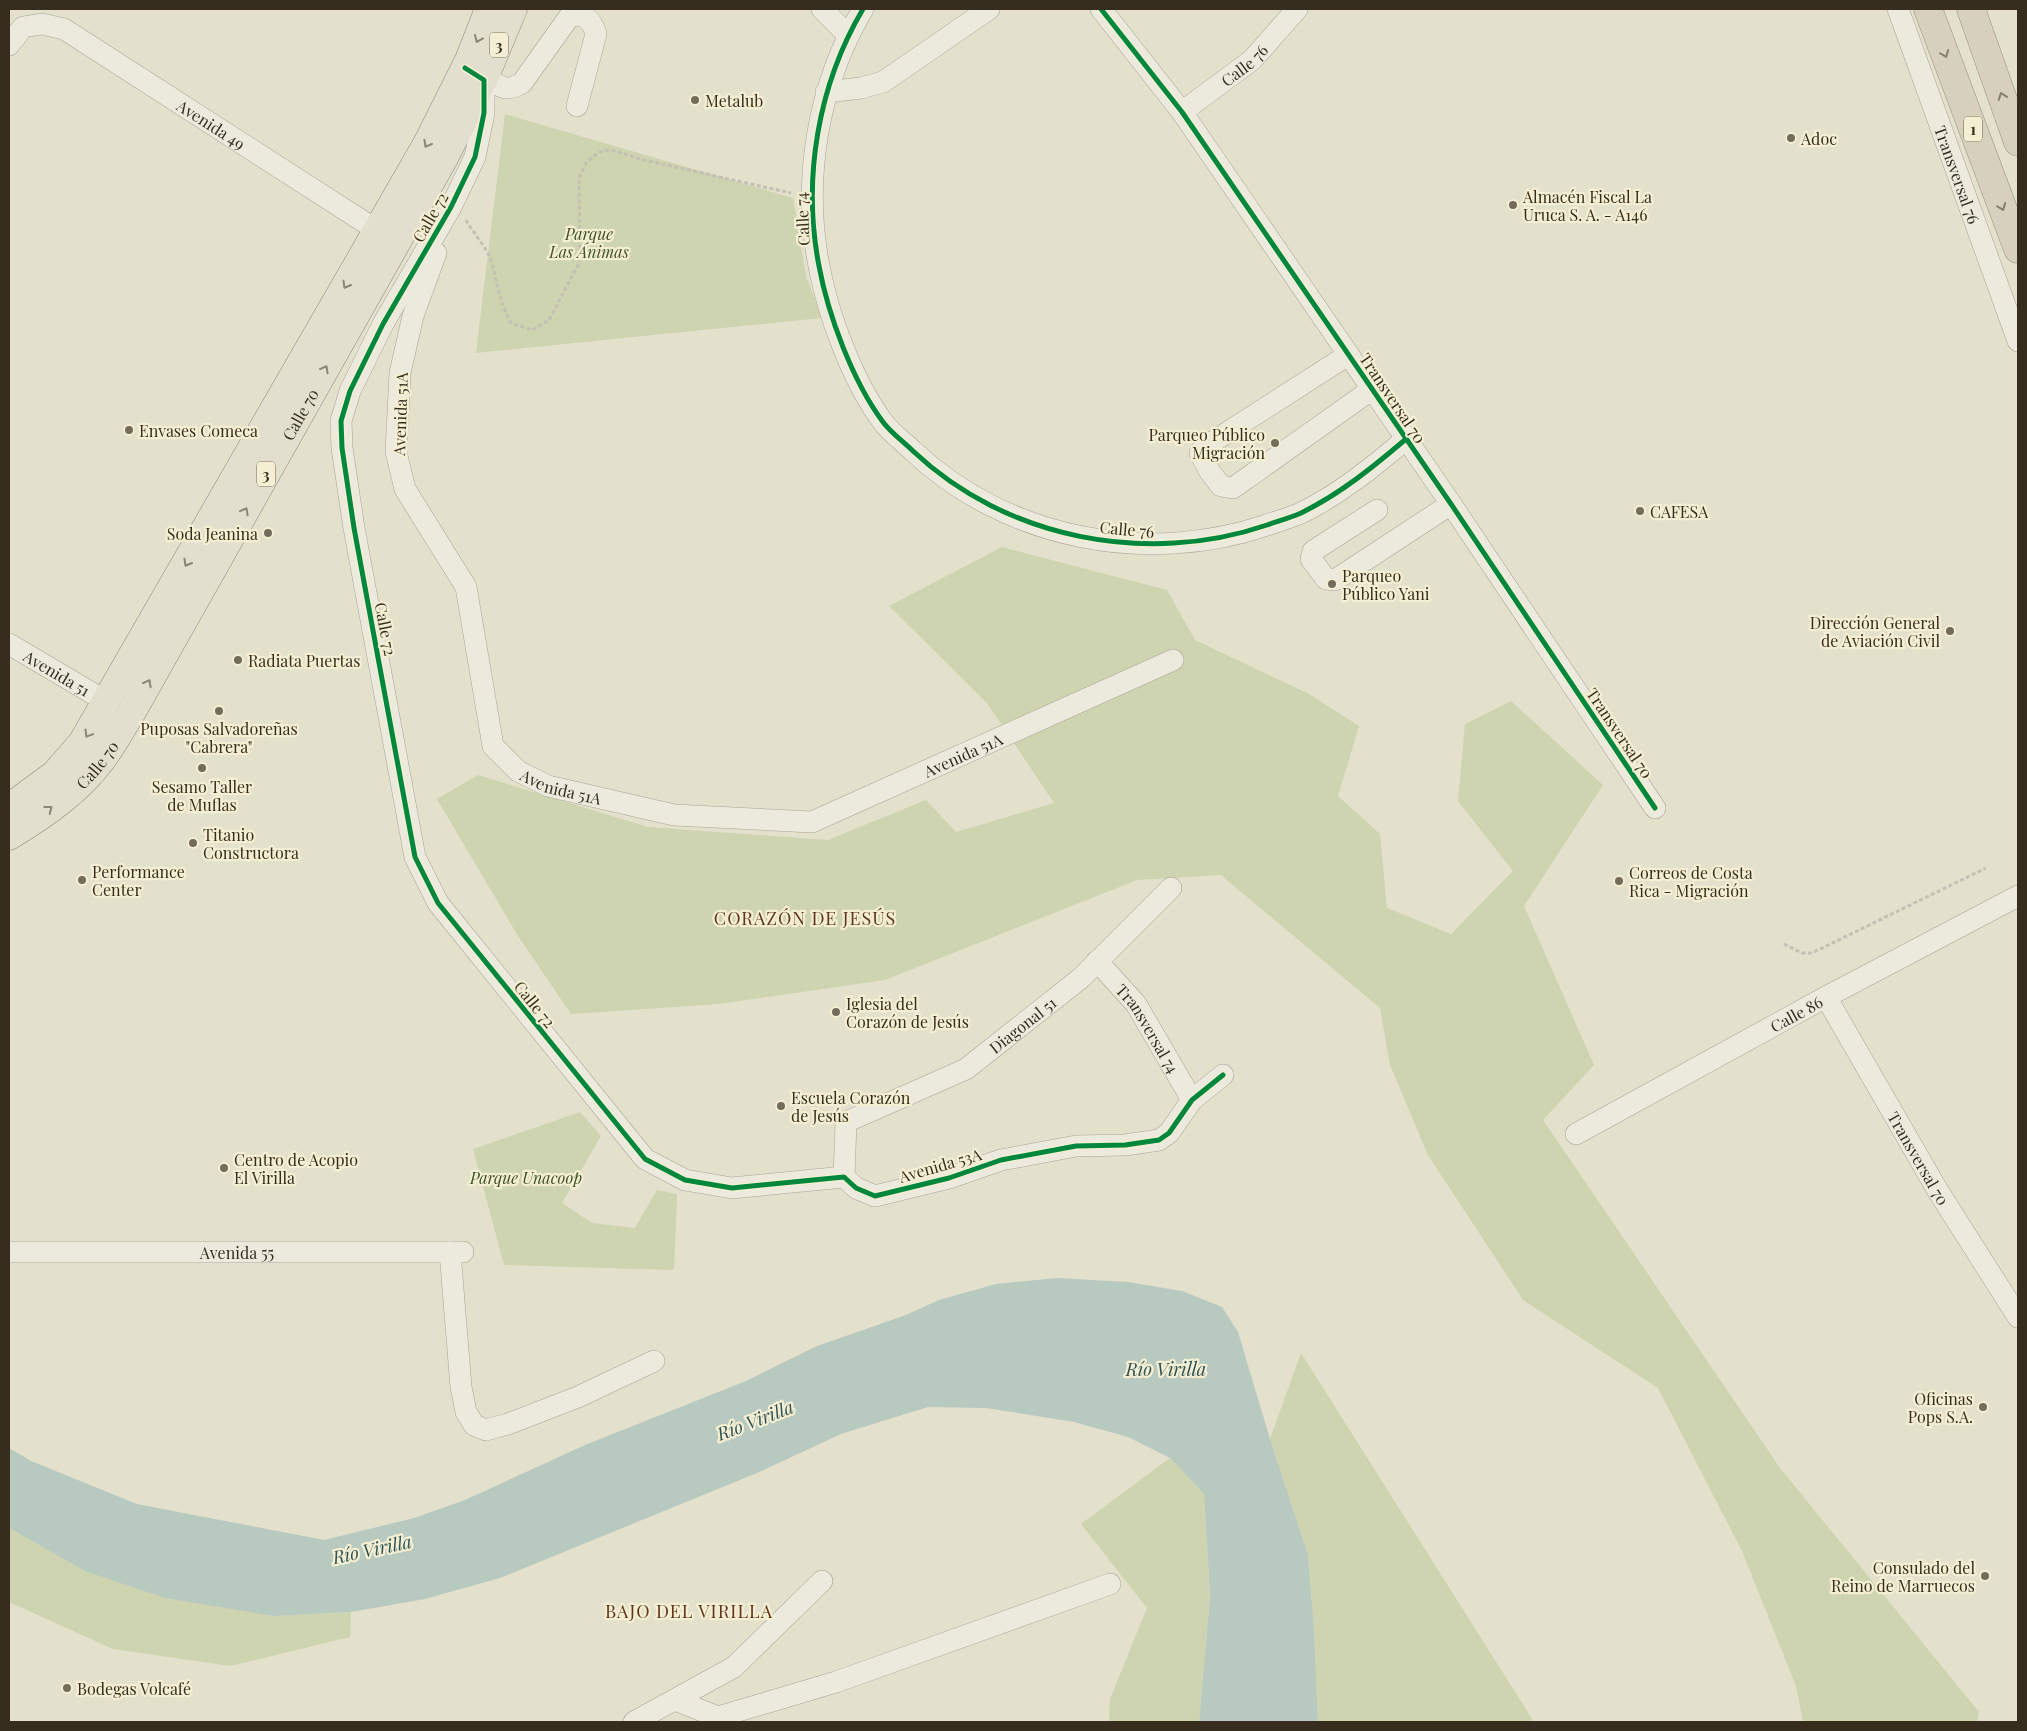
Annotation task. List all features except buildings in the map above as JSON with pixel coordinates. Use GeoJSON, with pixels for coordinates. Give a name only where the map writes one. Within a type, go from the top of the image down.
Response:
{"type":"FeatureCollection","features":[{"type":"Feature","properties":{"kind":"highway","name":"1"},"geometry":{"type":"LineString","coordinates":[[1928,9],[2018,250]]}},
{"type":"Feature","properties":{"kind":"highway"},"geometry":{"type":"LineString","coordinates":[[1971,9],[2018,142]]}},
{"type":"Feature","properties":{"kind":"main road","name":"Calle 70"},"geometry":{"type":"LineString","coordinates":[[9,808],[55,774],[82,743],[107,702],[427,144],[478,75],[489,9]]}},
{"type":"Feature","properties":{"kind":"main road","name":"Calle 70"},"geometry":{"type":"LineString","coordinates":[[9,836],[30,824],[75,789],[101,760],[120,731],[444,158],[478,75],[513,9]]}},
{"type":"Feature","properties":{"kind":"street"},"geometry":{"type":"LineString","coordinates":[[822,9],[848,35]]}},
{"type":"Feature","properties":{"kind":"street","name":"Calle 74"},"geometry":{"type":"LineString","coordinates":[[863,9],[848,35],[826,92],[815,145],[812,198],[815,246],[824,293],[839,338],[884,423]]}},
{"type":"Feature","properties":{"kind":"street"},"geometry":{"type":"LineString","coordinates":[[826,92],[861,88],[883,82],[989,9]]}},
{"type":"Feature","properties":{"kind":"street","name":"Transversal 70"},"geometry":{"type":"LineString","coordinates":[[1101,9],[1182,112],[1451,504],[1655,808]]}},
{"type":"Feature","properties":{"kind":"street","name":"Calle 76"},"geometry":{"type":"LineString","coordinates":[[1182,112],[1252,60],[1297,9]]}},
{"type":"Feature","properties":{"kind":"street","name":"Transversal 76"},"geometry":{"type":"LineString","coordinates":[[1898,9],[2018,341]]}},
{"type":"Feature","properties":{"kind":"street"},"geometry":{"type":"LineString","coordinates":[[478,75],[503,88],[512,88],[522,83],[569,17],[576,15],[588,18],[593,23],[596,34],[577,106]]}},
{"type":"Feature","properties":{"kind":"street","name":"Avenida 49"},"geometry":{"type":"LineString","coordinates":[[9,45],[23,28],[42,24],[64,30],[378,231]]}},
{"type":"Feature","properties":{"kind":"street","name":"Calle 72"},"geometry":{"type":"LineString","coordinates":[[478,75],[484,113],[475,157],[452,208],[383,324],[350,391],[341,420],[342,448],[354,528],[415,857],[438,903],[645,1159],[685,1180],[732,1188],[844,1177]]}},
{"type":"Feature","properties":{"kind":"street","name":"Avenida 51A"},"geometry":{"type":"LineString","coordinates":[[452,208],[414,316],[400,372],[396,452],[405,489],[466,587],[493,746],[518,771],[548,786],[674,815],[812,822],[1173,660]]}},
{"type":"Feature","properties":{"kind":"street"},"geometry":{"type":"LineString","coordinates":[[1348,356],[1203,448],[1200,453],[1210,472],[1221,486],[1233,488],[1371,390]]}},
{"type":"Feature","properties":{"kind":"street","name":"Calle 76"},"geometry":{"type":"LineString","coordinates":[[884,423],[931,468],[985,503],[1045,528],[1109,542],[1127,543],[1174,544],[1238,535],[1300,514],[1356,481],[1406,439]]}},
{"type":"Feature","properties":{"kind":"street"},"geometry":{"type":"LineString","coordinates":[[1377,510],[1313,551],[1311,559],[1326,579],[1335,580],[1451,504]]}},
{"type":"Feature","properties":{"kind":"street","name":"Avenida 51"},"geometry":{"type":"LineString","coordinates":[[9,644],[107,702]]}},
{"type":"Feature","properties":{"kind":"street","name":"Diagonal 51"},"geometry":{"type":"LineString","coordinates":[[844,1177],[846,1122],[966,1069],[1081,978],[1171,888]]}},
{"type":"Feature","properties":{"kind":"street","name":"Calle 86"},"geometry":{"type":"LineString","coordinates":[[1576,1134],[1826,997],[2018,896]]}},
{"type":"Feature","properties":{"kind":"street","name":"Transversal 74"},"geometry":{"type":"LineString","coordinates":[[1097,961],[1136,1004],[1192,1100]]}},
{"type":"Feature","properties":{"kind":"street","name":"Transversal 70"},"geometry":{"type":"LineString","coordinates":[[1826,997],[1938,1190],[2018,1317]]}},
{"type":"Feature","properties":{"kind":"street","name":"Avenida 53A"},"geometry":{"type":"LineString","coordinates":[[844,1177],[856,1188],[875,1196],[949,1178],[1001,1160],[1076,1146],[1126,1144],[1159,1140],[1168,1134],[1192,1100],[1223,1075]]}},
{"type":"Feature","properties":{"kind":"street","name":"Avenida 55"},"geometry":{"type":"LineString","coordinates":[[9,1252],[457,1252],[461,1387],[466,1412],[474,1425],[486,1430],[508,1424],[578,1397],[654,1362]]}},
{"type":"Feature","properties":{"kind":"street"},"geometry":{"type":"LineString","coordinates":[[634,1722],[734,1667],[822,1581]]}},
{"type":"Feature","properties":{"kind":"street"},"geometry":{"type":"LineString","coordinates":[[675,1700],[718,1717],[836,1682],[1110,1584]]}},
{"type":"Feature","properties":{"kind":"path"},"geometry":{"type":"LineString","coordinates":[[452,208],[464,215],[473,234],[490,258],[504,310],[511,323],[532,330],[550,320],[578,265],[580,252],[579,178],[586,163],[605,150],[812,198]]}},
{"type":"Feature","properties":{"kind":"path"},"geometry":{"type":"LineString","coordinates":[[1784,944],[1802,953],[1812,953],[1986,868]]}},
{"type":"Feature","properties":{"kind":"green space","name":"Parque Las Ánimas"},"geometry":{"type":"Polygon","coordinates":[[[505,114],[793,198],[806,276],[822,318],[476,353],[505,114]]]}},
{"type":"Feature","properties":{"kind":"green space"},"geometry":{"type":"Polygon","coordinates":[[[1002,547],[1167,590],[1195,640],[1309,694],[1359,726],[1338,796],[1380,834],[1387,908],[1451,934],[1513,871],[1458,801],[1465,724],[1511,701],[1603,785],[1524,906],[1594,1065],[1543,1120],[1780,1468],[1979,1712],[1977,1722],[1803,1722],[1796,1686],[1742,1551],[1658,1388],[1523,1300],[1428,1155],[1390,1065],[1380,1008],[1221,875],[1137,880],[885,980],[719,1004],[571,1014],[518,936],[437,799],[478,775],[648,827],[828,840],[926,800],[956,832],[1054,803],[987,703],[889,606],[1002,547]]]}},
{"type":"Feature","properties":{"kind":"green space","name":"Parque Unacoop"},"geometry":{"type":"Polygon","coordinates":[[[580,1112],[601,1136],[562,1203],[592,1223],[635,1228],[657,1190],[677,1194],[674,1270],[504,1265],[473,1149],[580,1112]]]}},
{"type":"Feature","properties":{"kind":"green space"},"geometry":{"type":"Polygon","coordinates":[[[1301,1353],[1534,1722],[1318,1722],[1314,1627],[1308,1554],[1270,1439],[1301,1353]]]}},
{"type":"Feature","properties":{"kind":"green space"},"geometry":{"type":"Polygon","coordinates":[[[1170,1458],[1204,1494],[1210,1596],[1199,1722],[1109,1722],[1110,1699],[1147,1608],[1081,1524],[1170,1458]]]}},
{"type":"Feature","properties":{"kind":"green space"},"geometry":{"type":"Polygon","coordinates":[[[9,1528],[85,1571],[274,1616],[351,1612],[350,1637],[230,1666],[113,1649],[9,1602],[9,1528]]]}},
{"type":"Feature","properties":{"kind":"water","name":"Río Virilla"},"geometry":{"type":"Polygon","coordinates":[[[1057,1278],[1128,1282],[1182,1291],[1222,1307],[1238,1332],[1270,1439],[1308,1554],[1314,1627],[1318,1722],[1199,1722],[1210,1596],[1204,1494],[1170,1458],[1128,1437],[1074,1422],[986,1408],[928,1407],[841,1434],[757,1473],[500,1578],[425,1599],[351,1612],[274,1616],[165,1598],[85,1571],[9,1528],[9,1448],[31,1461],[137,1504],[324,1540],[414,1518],[465,1500],[585,1445],[746,1381],[817,1346],[906,1315],[939,1300],[996,1284],[1057,1278]]]}},
{"type":"Feature","properties":{"kind":"cycle path"},"geometry":{"type":"LineString","coordinates":[[863,9],[847,38],[835,69],[818,133],[812,200],[819,266],[835,326],[852,368],[872,406],[893,433],[950,481],[991,505],[1034,524],[1080,536],[1127,543],[1174,543],[1221,537],[1267,525],[1301,513],[1343,489],[1406,439]]}},
{"type":"Feature","properties":{"kind":"cycle path"},"geometry":{"type":"LineString","coordinates":[[1101,9],[1182,112],[1451,504],[1655,808]]}},
{"type":"Feature","properties":{"kind":"cycle path"},"geometry":{"type":"LineString","coordinates":[[465,68],[484,80],[484,113],[475,157],[451,207],[383,324],[350,391],[341,421],[342,448],[354,528],[415,857],[438,903],[645,1159],[685,1180],[732,1188],[844,1177],[856,1188],[875,1196],[949,1178],[1001,1160],[1076,1146],[1125,1145],[1159,1140],[1169,1133],[1192,1100],[1223,1075]]}},
{"type":"Feature","properties":{"kind":"place","name":"Metalub"},"geometry":{"type":"Point","coordinates":[695,100]}},
{"type":"Feature","properties":{"kind":"place","name":"Adoc"},"geometry":{"type":"Point","coordinates":[1791,138]}},
{"type":"Feature","properties":{"kind":"place","name":"Almacén Fiscal La Uruca S. A. - A146"},"geometry":{"type":"Point","coordinates":[1513,205]}},
{"type":"Feature","properties":{"kind":"place","name":"Envases Comeca"},"geometry":{"type":"Point","coordinates":[129,430]}},
{"type":"Feature","properties":{"kind":"place","name":"Parqueo Público Migración"},"geometry":{"type":"Point","coordinates":[1275,443]}},
{"type":"Feature","properties":{"kind":"place","name":"CAFESA"},"geometry":{"type":"Point","coordinates":[1640,511]}},
{"type":"Feature","properties":{"kind":"place","name":"Soda Jeanina"},"geometry":{"type":"Point","coordinates":[268,533]}},
{"type":"Feature","properties":{"kind":"place","name":"Parqueo Público Yani"},"geometry":{"type":"Point","coordinates":[1332,584]}},
{"type":"Feature","properties":{"kind":"place","name":"Dirección General de Aviación Civil"},"geometry":{"type":"Point","coordinates":[1950,631]}},
{"type":"Feature","properties":{"kind":"place","name":"Radiata Puertas"},"geometry":{"type":"Point","coordinates":[238,660]}},
{"type":"Feature","properties":{"kind":"place","name":"Puposas Salvadoreñas \"Cabrera\""},"geometry":{"type":"Point","coordinates":[219,711]}},
{"type":"Feature","properties":{"kind":"place","name":"Sesamo Taller de Muflas"},"geometry":{"type":"Point","coordinates":[202,768]}},
{"type":"Feature","properties":{"kind":"place","name":"Titanio Constructora"},"geometry":{"type":"Point","coordinates":[193,843]}},
{"type":"Feature","properties":{"kind":"place","name":"Performance Center"},"geometry":{"type":"Point","coordinates":[82,880]}},
{"type":"Feature","properties":{"kind":"place","name":"Correos de Costa Rica - Migración"},"geometry":{"type":"Point","coordinates":[1619,881]}},
{"type":"Feature","properties":{"kind":"place","name":"Iglesia del Corazón de Jesús"},"geometry":{"type":"Point","coordinates":[836,1012]}},
{"type":"Feature","properties":{"kind":"place","name":"Escuela Corazón de Jesús"},"geometry":{"type":"Point","coordinates":[781,1106]}},
{"type":"Feature","properties":{"kind":"place","name":"Centro de Acopio El Virilla"},"geometry":{"type":"Point","coordinates":[224,1168]}},
{"type":"Feature","properties":{"kind":"place","name":"Oficinas Pops S.A."},"geometry":{"type":"Point","coordinates":[1983,1407]}},
{"type":"Feature","properties":{"kind":"place","name":"Consulado del Reino de Marruecos"},"geometry":{"type":"Point","coordinates":[1985,1576]}},
{"type":"Feature","properties":{"kind":"place","name":"Bodegas Volcafé"},"geometry":{"type":"Point","coordinates":[67,1688]}},
{"type":"Feature","properties":{"kind":"district","name":"CORAZÓN DE JESÚS"},"geometry":{"type":"Point","coordinates":[805,918]}},
{"type":"Feature","properties":{"kind":"district","name":"BAJO DEL VIRILLA"},"geometry":{"type":"Point","coordinates":[689,1611]}}]}
